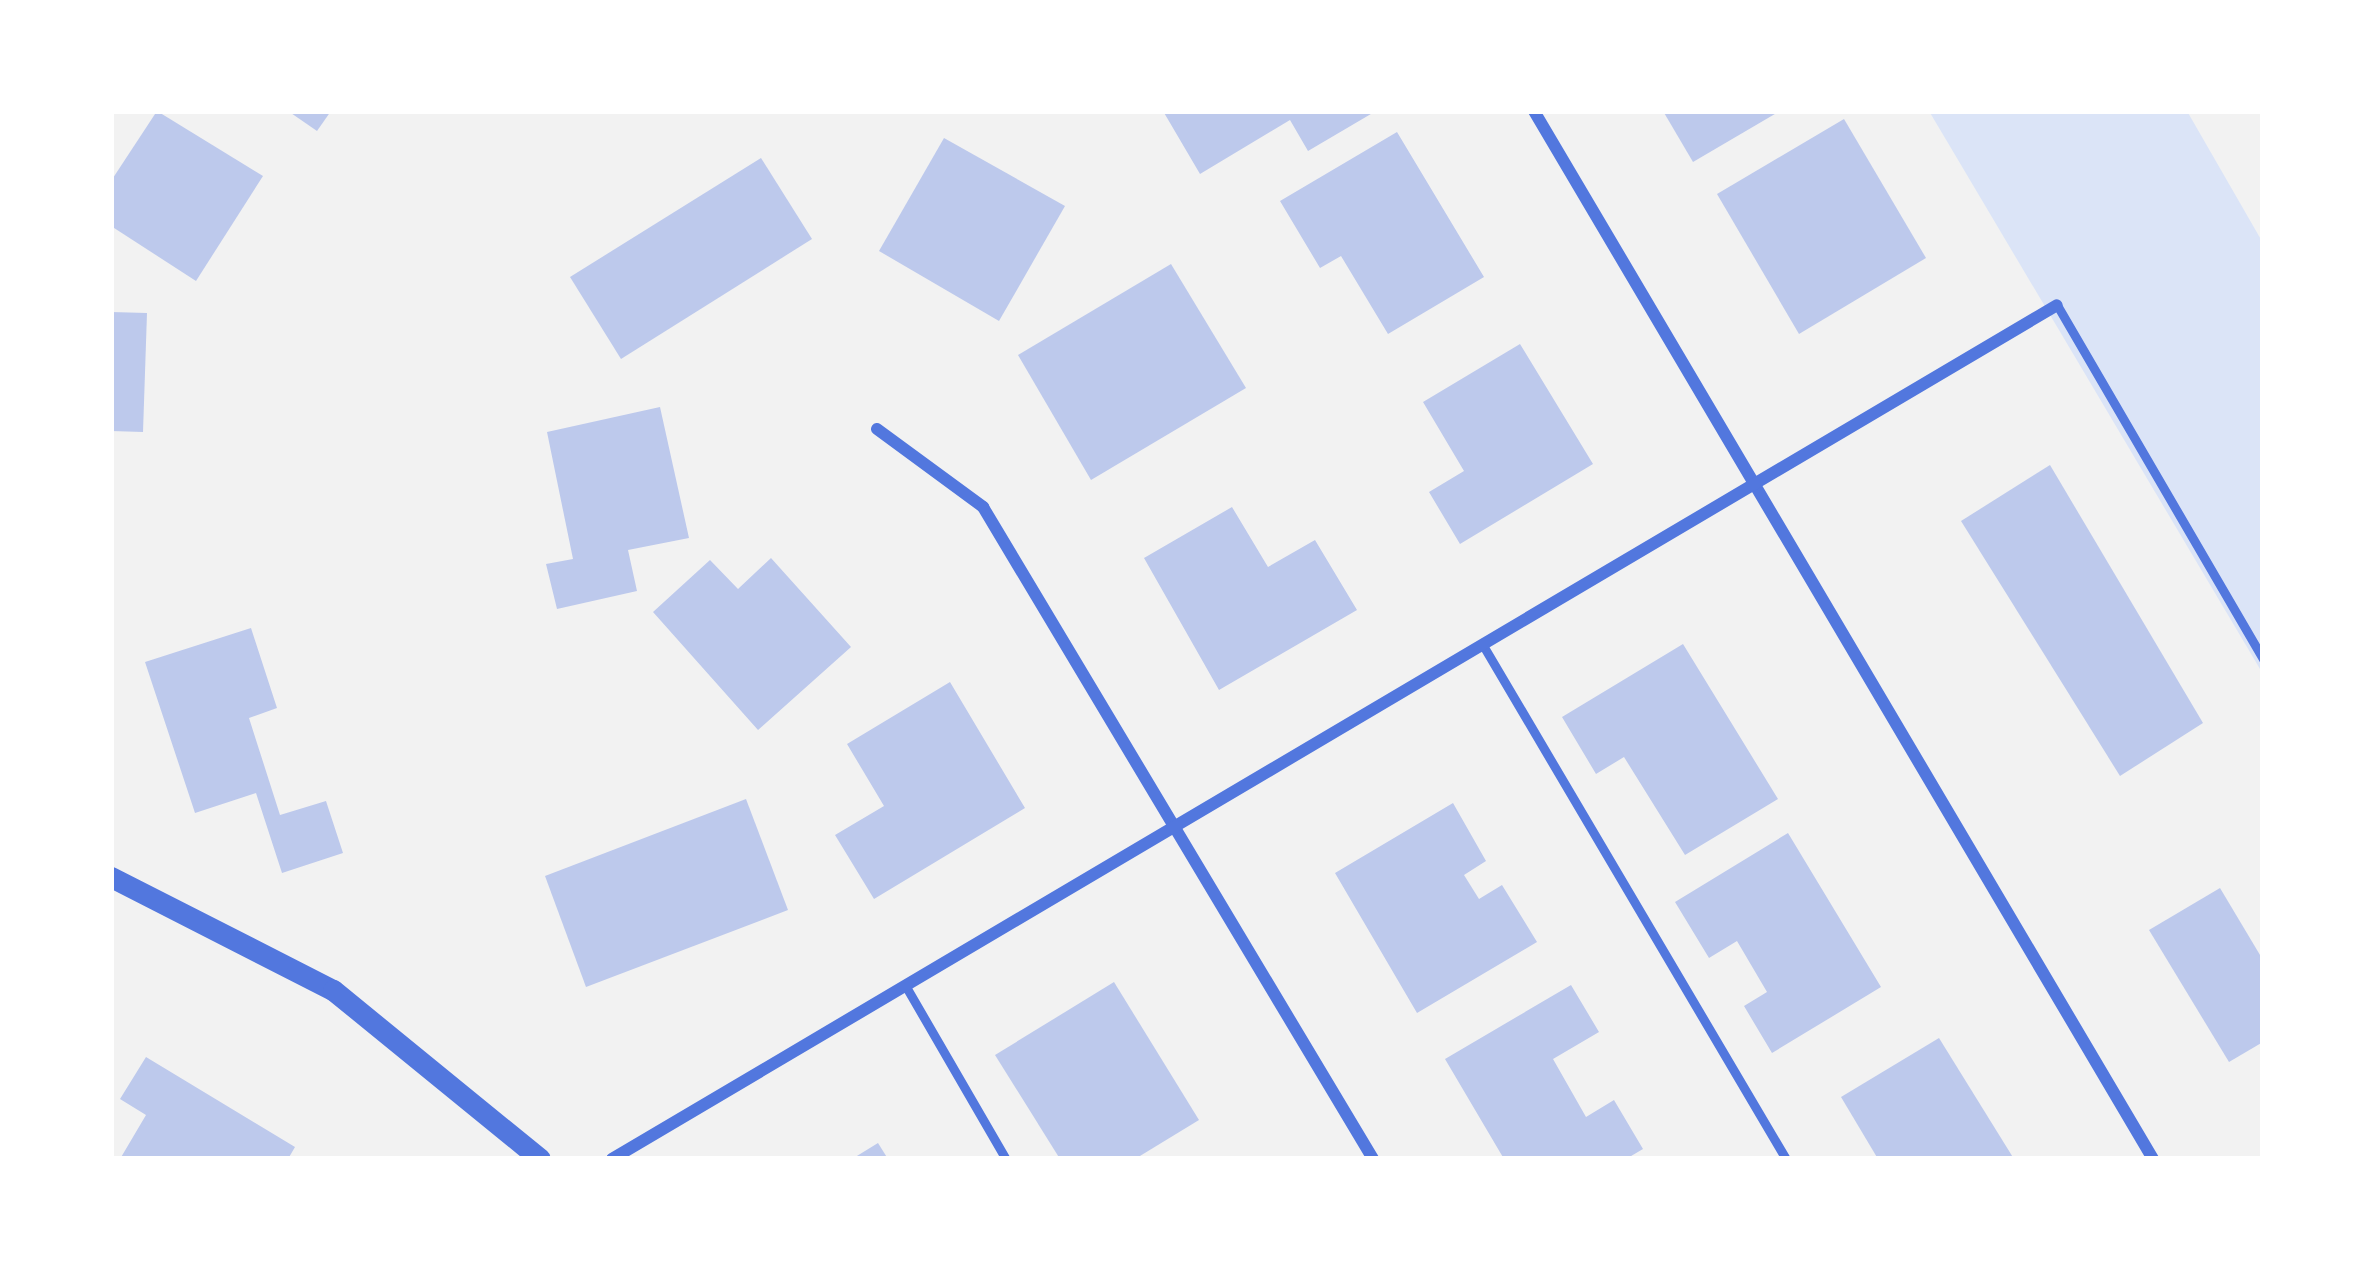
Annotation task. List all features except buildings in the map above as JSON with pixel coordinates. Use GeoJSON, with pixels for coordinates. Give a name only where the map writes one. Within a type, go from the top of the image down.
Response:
{"type":"FeatureCollection","features":[{"type":"Feature","properties":{"kind":"street"},"geometry":{"type":"LineString","coordinates":[[1534,111],[2152,1159]]}},
{"type":"Feature","properties":{"kind":"street"},"geometry":{"type":"LineString","coordinates":[[612,1159],[1175,825],[1758,488],[2057,305]]}},
{"type":"Feature","properties":{"kind":"street"},"geometry":{"type":"LineString","coordinates":[[877,429],[983,507],[1373,1159]]}},
{"type":"Feature","properties":{"kind":"street"},"geometry":{"type":"LineString","coordinates":[[111,877],[333,989],[540,1159]]}},
{"type":"Feature","properties":{"kind":"lane"},"geometry":{"type":"LineString","coordinates":[[2057,305],[2263,659]]}},
{"type":"Feature","properties":{"kind":"lane"},"geometry":{"type":"LineString","coordinates":[[1484,647],[1786,1159]]}},
{"type":"Feature","properties":{"kind":"lane"},"geometry":{"type":"LineString","coordinates":[[905,985],[1006,1159]]}},
{"type":"Feature","properties":{"kind":"shaded area"},"geometry":{"type":"Polygon","coordinates":[[[1929,111],[2187,111],[2263,243],[2263,674],[1929,111]]]}}]}
